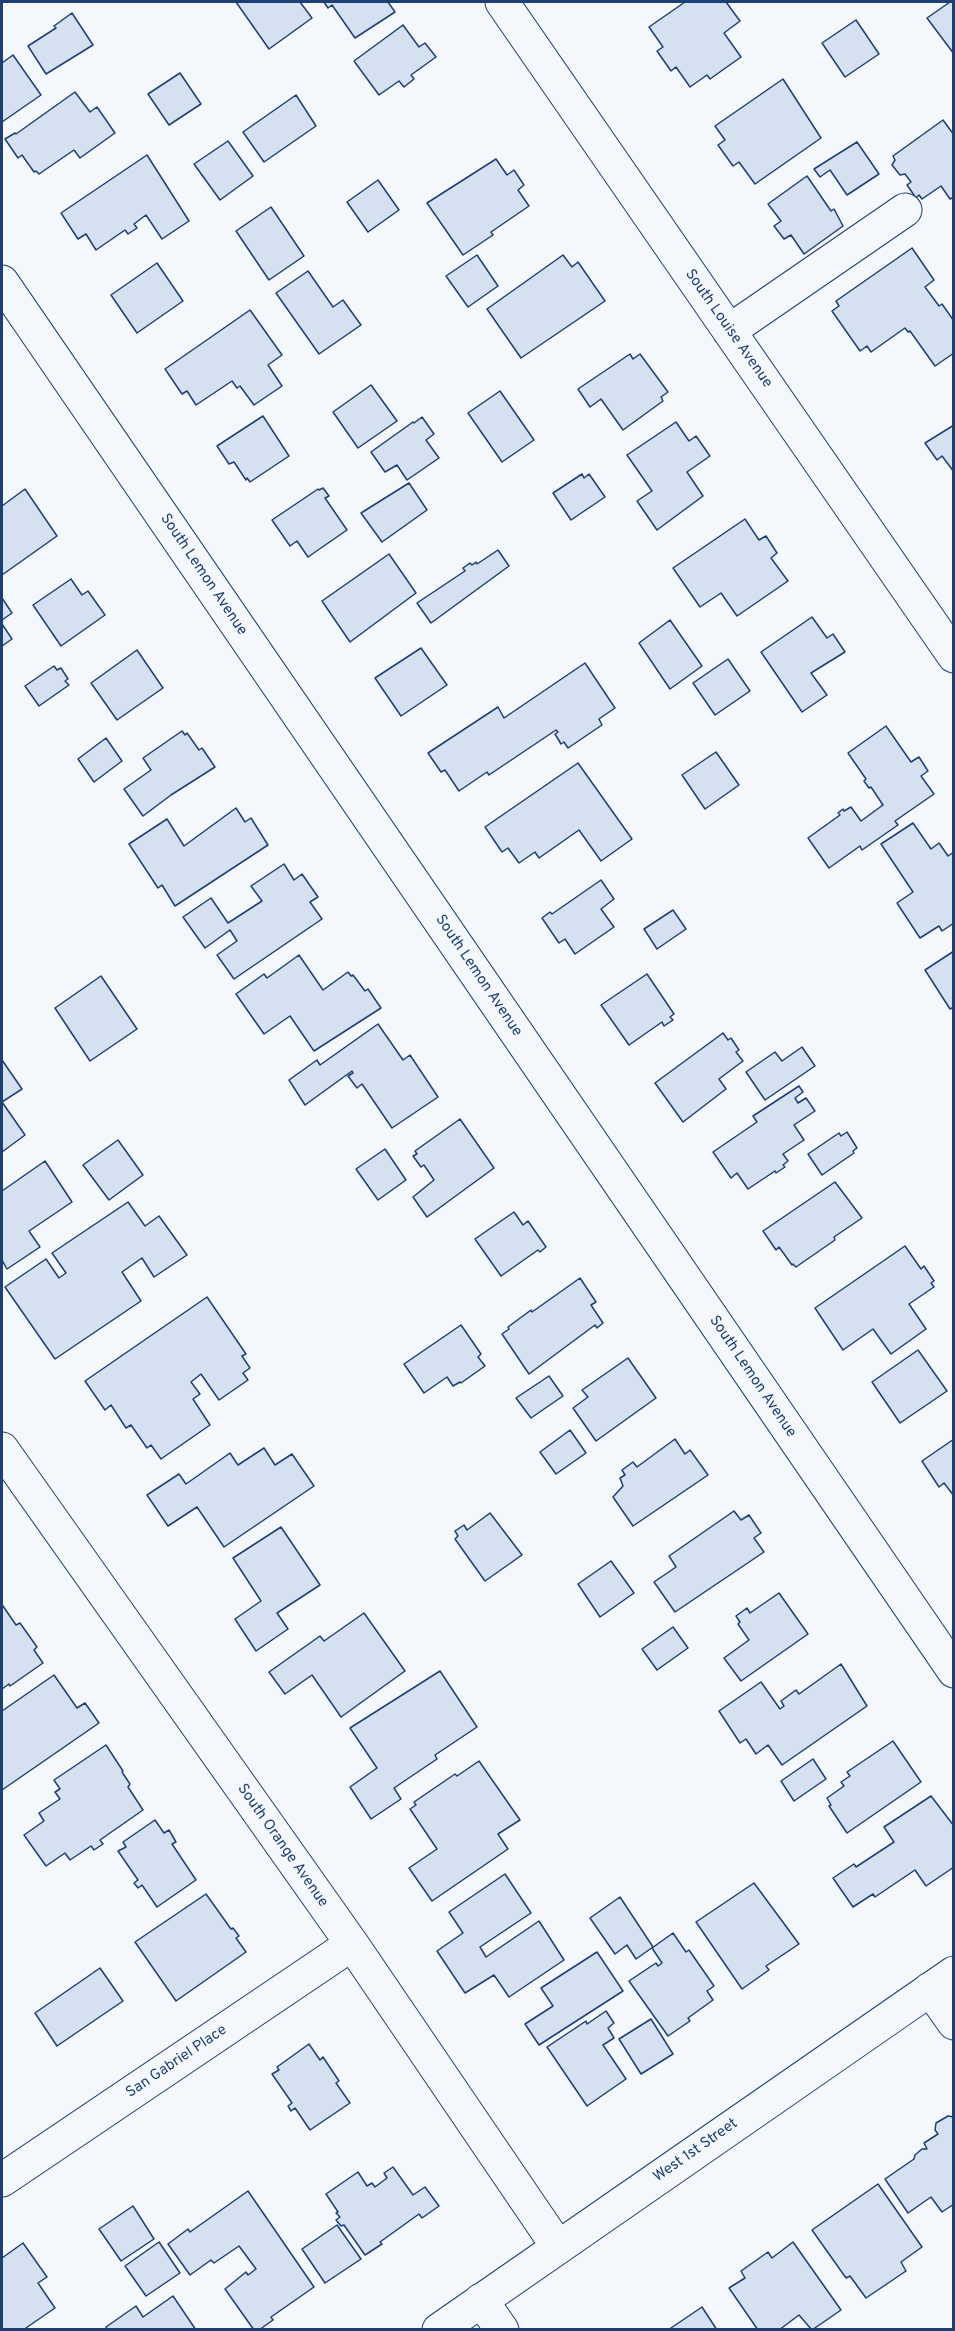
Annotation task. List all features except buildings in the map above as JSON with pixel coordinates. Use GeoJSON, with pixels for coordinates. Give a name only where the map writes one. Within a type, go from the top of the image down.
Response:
{"type":"FeatureCollection","features":[{"type":"Feature","properties":{"kind":"street","name":"South Louise Avenue"},"geometry":{"type":"LineString","coordinates":[[502,2],[954,656]]}},
{"type":"Feature","properties":{"kind":"street"},"geometry":{"type":"LineString","coordinates":[[729,331],[905,210]]}},
{"type":"Feature","properties":{"kind":"street","name":"South Lemon Avenue"},"geometry":{"type":"LineString","coordinates":[[2,282],[954,1671]]}},
{"type":"Feature","properties":{"kind":"street","name":"South Orange Avenue"},"geometry":{"type":"LineString","coordinates":[[2,1449],[352,1944],[558,2247]]}},
{"type":"Feature","properties":{"kind":"street","name":"San Gabriel Place"},"geometry":{"type":"LineString","coordinates":[[2,2180],[352,1944]]}},
{"type":"Feature","properties":{"kind":"street"},"geometry":{"type":"LineString","coordinates":[[942,1981],[954,2023]]}},
{"type":"Feature","properties":{"kind":"street","name":"West 1st Street"},"geometry":{"type":"LineString","coordinates":[[439,2330],[942,1981]]}},
{"type":"Feature","properties":{"kind":"street"},"geometry":{"type":"LineString","coordinates":[[481,2300],[502,2330]]}}]}
